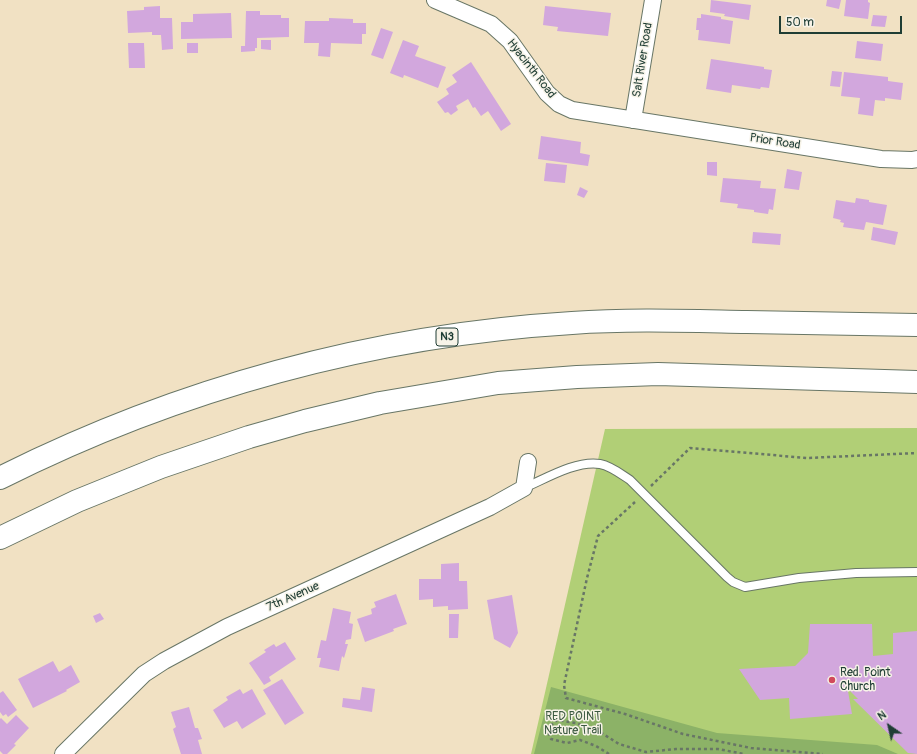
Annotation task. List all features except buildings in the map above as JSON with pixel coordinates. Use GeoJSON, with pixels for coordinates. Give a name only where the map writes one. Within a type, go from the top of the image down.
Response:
{"type":"FeatureCollection","features":[{"type":"Feature","properties":{"kind":"highway","name":"N3"},"geometry":{"type":"LineString","coordinates":[[0,478],[57,450],[122,423],[203,394],[289,369],[428,339],[509,328],[571,323],[646,320],[917,326]]}},
{"type":"Feature","properties":{"kind":"highway"},"geometry":{"type":"LineString","coordinates":[[0,538],[77,501],[161,467],[270,431],[380,403],[498,383],[658,374],[917,382]]}},
{"type":"Feature","properties":{"kind":"street","name":"Hyacinth Road"},"geometry":{"type":"LineString","coordinates":[[435,0],[491,24],[510,41],[547,94],[559,104],[572,110],[633,120]]}},
{"type":"Feature","properties":{"kind":"street","name":"Salt River Road"},"geometry":{"type":"LineString","coordinates":[[633,120],[652,0]]}},
{"type":"Feature","properties":{"kind":"street","name":"Prior Road"},"geometry":{"type":"LineString","coordinates":[[633,120],[838,151],[881,159],[917,159]]}},
{"type":"Feature","properties":{"kind":"street"},"geometry":{"type":"LineString","coordinates":[[524,488],[528,462]]}},
{"type":"Feature","properties":{"kind":"street","name":"7th Avenue"},"geometry":{"type":"LineString","coordinates":[[63,754],[144,674],[164,661],[227,627],[490,507],[524,488]]}},
{"type":"Feature","properties":{"kind":"lane"},"geometry":{"type":"LineString","coordinates":[[524,488],[560,472],[588,464],[600,464],[611,468],[630,480],[727,577],[733,582],[745,587],[799,578],[856,573],[917,572]]}},
{"type":"Feature","properties":{"kind":"path"},"geometry":{"type":"LineString","coordinates":[[822,754],[751,748],[683,734],[625,714],[566,698],[564,685],[587,578],[598,536],[644,494],[690,448],[808,458],[917,453]]}},
{"type":"Feature","properties":{"kind":"path"},"geometry":{"type":"LineString","coordinates":[[609,754],[596,746],[580,740],[567,743],[551,739],[547,730],[557,720],[576,723],[600,732],[619,744],[646,752],[676,749],[718,749],[744,754]]}},
{"type":"Feature","properties":{"kind":"green space"},"geometry":{"type":"Polygon","coordinates":[[[917,428],[917,754],[531,754],[605,429],[917,428]]]}},
{"type":"Feature","properties":{"kind":"green space","name":"RED POINT Nature Trail"},"geometry":{"type":"Polygon","coordinates":[[[551,687],[717,733],[877,745],[898,754],[534,754],[551,687]]]}},
{"type":"Feature","properties":{"kind":"place","name":"Red. Point Church"},"geometry":{"type":"Point","coordinates":[832,680]}}]}
